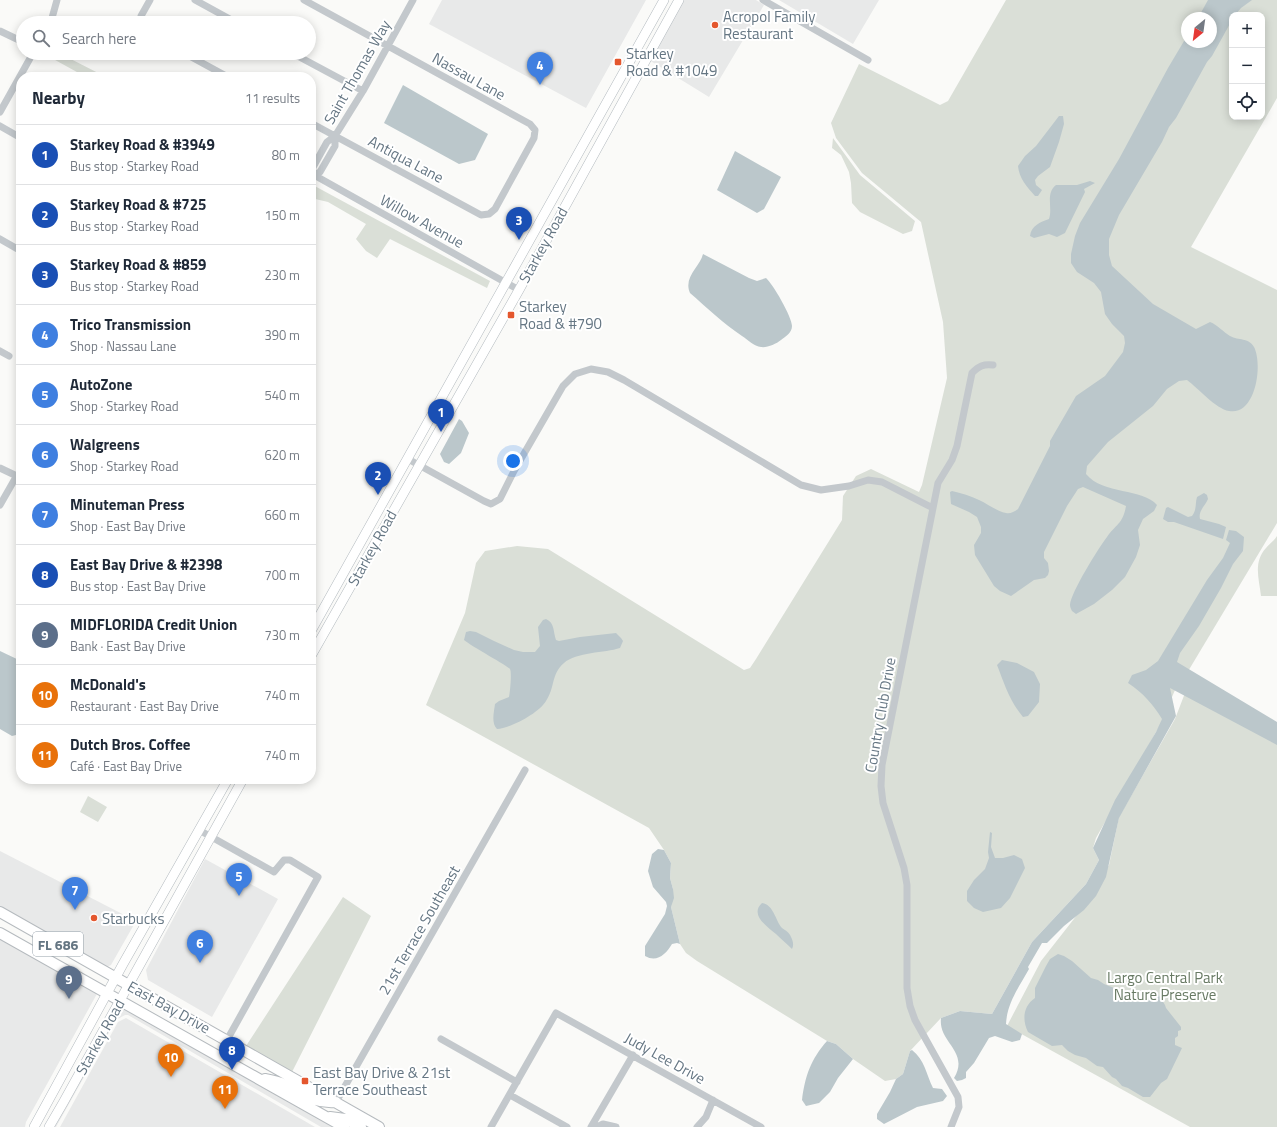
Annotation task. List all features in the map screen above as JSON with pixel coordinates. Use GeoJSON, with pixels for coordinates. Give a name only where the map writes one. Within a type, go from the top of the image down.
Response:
{"type":"FeatureCollection","features":[{"type":"Feature","properties":{"kind":"main road","name":"Starkey Road"},"geometry":{"type":"LineString","coordinates":[[316,622],[664,0]]}},
{"type":"Feature","properties":{"kind":"main road","name":"Starkey Road"},"geometry":{"type":"LineString","coordinates":[[316,647],[519,290],[679,0]]}},
{"type":"Feature","properties":{"kind":"main road","name":"Starkey Road"},"geometry":{"type":"LineString","coordinates":[[34,1127],[107,993],[225,784]]}},
{"type":"Feature","properties":{"kind":"main road","name":"Starkey Road"},"geometry":{"type":"LineString","coordinates":[[49,1127],[240,784]]}},
{"type":"Feature","properties":{"kind":"main road","name":"East Bay Drive"},"geometry":{"type":"LineString","coordinates":[[0,912],[379,1127]]}},
{"type":"Feature","properties":{"kind":"main road"},"geometry":{"type":"LineString","coordinates":[[0,916],[12,918]]}},
{"type":"Feature","properties":{"kind":"main road","name":"East Bay Drive"},"geometry":{"type":"LineString","coordinates":[[0,933],[344,1127]]}},
{"type":"Feature","properties":{"kind":"main road"},"geometry":{"type":"LineString","coordinates":[[252,1075],[279,1082],[315,1101],[326,1103],[336,1102]]}},
{"type":"Feature","properties":{"kind":"main road"},"geometry":{"type":"LineString","coordinates":[[326,1117],[346,1119],[361,1127]]}},
{"type":"Feature","properties":{"kind":"street"},"geometry":{"type":"LineString","coordinates":[[51,16],[57,0]]}},
{"type":"Feature","properties":{"kind":"street"},"geometry":{"type":"LineString","coordinates":[[141,16],[150,0]]}},
{"type":"Feature","properties":{"kind":"street"},"geometry":{"type":"LineString","coordinates":[[195,0],[224,16]]}},
{"type":"Feature","properties":{"kind":"street","name":"Nassau Lane"},"geometry":{"type":"LineString","coordinates":[[304,0],[530,124],[535,130],[534,138],[495,209],[489,214]]}},
{"type":"Feature","properties":{"kind":"street","name":"Saint Thomas Way"},"geometry":{"type":"LineString","coordinates":[[316,174],[320,172],[335,146],[335,136],[363,91],[412,0]]}},
{"type":"Feature","properties":{"kind":"street"},"geometry":{"type":"LineString","coordinates":[[763,0],[868,60]]}},
{"type":"Feature","properties":{"kind":"street"},"geometry":{"type":"LineString","coordinates":[[0,31],[16,39]]}},
{"type":"Feature","properties":{"kind":"street"},"geometry":{"type":"LineString","coordinates":[[22,72],[29,60]]}},
{"type":"Feature","properties":{"kind":"street"},"geometry":{"type":"LineString","coordinates":[[197,60],[219,72]]}},
{"type":"Feature","properties":{"kind":"street"},"geometry":{"type":"LineString","coordinates":[[305,60],[363,91]]}},
{"type":"Feature","properties":{"kind":"street"},"geometry":{"type":"LineString","coordinates":[[0,112],[16,83]]}},
{"type":"Feature","properties":{"kind":"street"},"geometry":{"type":"LineString","coordinates":[[0,126],[16,135]]}},
{"type":"Feature","properties":{"kind":"street","name":"Antiqua Lane"},"geometry":{"type":"LineString","coordinates":[[316,126],[480,215],[489,214]]}},
{"type":"Feature","properties":{"kind":"street","name":"Willow Avenue"},"geometry":{"type":"LineString","coordinates":[[316,176],[519,290]]}},
{"type":"Feature","properties":{"kind":"street"},"geometry":{"type":"LineString","coordinates":[[0,239],[16,248]]}},
{"type":"Feature","properties":{"kind":"street"},"geometry":{"type":"LineString","coordinates":[[0,351],[9,356]]}},
{"type":"Feature","properties":{"kind":"street","name":"Country Club Drive"},"geometry":{"type":"LineString","coordinates":[[950,1127],[959,1107],[958,1096],[915,1020],[910,1006],[907,988],[907,885],[904,868],[883,803],[881,786],[882,765],[938,483],[952,460],[957,446],[972,373],[984,364],[993,364]]}},
{"type":"Feature","properties":{"kind":"street"},"geometry":{"type":"LineString","coordinates":[[408,459],[491,504],[500,499],[563,386],[575,374],[591,370],[608,372],[624,380],[801,485],[821,490],[849,486],[868,480],[882,482],[933,508]]}},
{"type":"Feature","properties":{"kind":"street"},"geometry":{"type":"LineString","coordinates":[[0,468],[16,477]]}},
{"type":"Feature","properties":{"kind":"street"},"geometry":{"type":"LineString","coordinates":[[0,505],[16,481]]}},
{"type":"Feature","properties":{"kind":"street","name":"21st Terrace Southeast"},"geometry":{"type":"LineString","coordinates":[[336,1102],[525,770]]}},
{"type":"Feature","properties":{"kind":"street"},"geometry":{"type":"LineString","coordinates":[[199,830],[274,872],[284,860],[290,860],[318,876],[227,1040]]}},
{"type":"Feature","properties":{"kind":"street","name":"Judy Lee Drive"},"geometry":{"type":"LineString","coordinates":[[517,1082],[556,1013],[761,1127]]}},
{"type":"Feature","properties":{"kind":"street"},"geometry":{"type":"LineString","coordinates":[[442,1039],[517,1082],[491,1127]]}},
{"type":"Feature","properties":{"kind":"street"},"geometry":{"type":"LineString","coordinates":[[591,1127],[633,1055]]}},
{"type":"Feature","properties":{"kind":"street"},"geometry":{"type":"LineString","coordinates":[[510,1095],[567,1127]]}},
{"type":"Feature","properties":{"kind":"street"},"geometry":{"type":"LineString","coordinates":[[697,1127],[706,1117],[713,1100]]}},
{"type":"Feature","properties":{"kind":"street"},"geometry":{"type":"LineString","coordinates":[[597,1127],[603,1124],[616,1127]]}},
{"type":"Feature","properties":{"kind":"shaded area"},"geometry":{"type":"Polygon","coordinates":[[[442,0],[646,0],[586,108],[429,24],[442,0]]]}},
{"type":"Feature","properties":{"kind":"shaded area"},"geometry":{"type":"Polygon","coordinates":[[[683,0],[756,0],[764,5],[709,97],[649,60],[683,0]]]}},
{"type":"Feature","properties":{"kind":"shaded area"},"geometry":{"type":"Polygon","coordinates":[[[779,0],[879,0],[853,44],[779,0]]]}},
{"type":"Feature","properties":{"kind":"shaded area"},"geometry":{"type":"Polygon","coordinates":[[[1208,0],[1252,0],[1238,12],[1229,12],[1229,25],[1217,47],[1217,12],[1201,12],[1208,0]]]}},
{"type":"Feature","properties":{"kind":"shaded area"},"geometry":{"type":"Polygon","coordinates":[[[1181,46],[1181,48],[1216,48],[1119,215],[1109,239],[1109,255],[1112,266],[1153,304],[1196,329],[1210,322],[1230,336],[1246,340],[1252,344],[1257,355],[1257,376],[1255,387],[1246,406],[1238,410],[1229,411],[1218,406],[1187,380],[1179,381],[1167,389],[1153,406],[1108,442],[1087,466],[1086,474],[1093,481],[1112,489],[1142,496],[1151,500],[1157,505],[1154,511],[1143,519],[1138,530],[1140,545],[1136,557],[1125,577],[1112,590],[1094,604],[1076,614],[1070,607],[1075,591],[1098,551],[1123,517],[1126,506],[1083,487],[1078,489],[1067,506],[1044,552],[1044,558],[1048,563],[1048,575],[1045,578],[1034,580],[1011,596],[1000,591],[994,586],[975,555],[974,545],[981,533],[981,527],[977,517],[951,504],[950,492],[952,491],[969,496],[1006,513],[1018,509],[1050,446],[1050,441],[1076,396],[1105,376],[1123,352],[1125,343],[1124,336],[1112,324],[1105,314],[1101,292],[1094,283],[1077,272],[1071,263],[1071,254],[1080,223],[1119,159],[1181,46]]]}},
{"type":"Feature","properties":{"kind":"shaded area"},"geometry":{"type":"Polygon","coordinates":[[[403,85],[488,134],[475,160],[459,164],[384,123],[403,85]]]}},
{"type":"Feature","properties":{"kind":"shaded area"},"geometry":{"type":"Polygon","coordinates":[[[1059,116],[1063,116],[1064,124],[1059,142],[1050,167],[1035,180],[1036,185],[1042,190],[1038,196],[1035,196],[1026,186],[1018,166],[1025,156],[1036,146],[1059,116]]]}},
{"type":"Feature","properties":{"kind":"shaded area"},"geometry":{"type":"Polygon","coordinates":[[[735,151],[781,177],[764,209],[757,213],[717,190],[735,151]]]}},
{"type":"Feature","properties":{"kind":"shaded area"},"geometry":{"type":"Polygon","coordinates":[[[1090,181],[1095,183],[1084,189],[1085,192],[1065,233],[1057,237],[1049,234],[1034,238],[1030,236],[1034,227],[1049,219],[1051,192],[1056,185],[1077,185],[1090,181]]]}},
{"type":"Feature","properties":{"kind":"shaded area"},"geometry":{"type":"Polygon","coordinates":[[[703,254],[749,278],[757,281],[766,278],[786,308],[792,326],[791,331],[779,341],[771,345],[766,347],[758,346],[751,343],[715,315],[690,293],[688,287],[690,277],[703,254]]]}},
{"type":"Feature","properties":{"kind":"shaded area"},"geometry":{"type":"Polygon","coordinates":[[[459,419],[462,421],[469,433],[461,453],[449,464],[444,462],[440,454],[459,419]]]}},
{"type":"Feature","properties":{"kind":"shaded area"},"geometry":{"type":"Polygon","coordinates":[[[1204,493],[1207,495],[1208,499],[1201,511],[1200,519],[1226,527],[1223,539],[1174,522],[1168,522],[1163,519],[1166,508],[1168,507],[1188,517],[1192,516],[1194,514],[1197,497],[1204,493]]]}},
{"type":"Feature","properties":{"kind":"shaded area"},"geometry":{"type":"Polygon","coordinates":[[[1229,530],[1236,531],[1244,537],[1243,551],[1233,564],[1199,626],[1180,653],[1177,662],[1277,722],[1277,745],[1170,688],[1176,716],[1119,818],[1106,877],[1096,896],[1084,910],[1064,926],[1047,943],[1042,943],[1028,967],[1029,969],[1011,1002],[1006,1024],[1022,1034],[1020,1040],[1012,1042],[995,1036],[989,1038],[974,1063],[966,1072],[966,1078],[957,1081],[954,1078],[958,1069],[958,1061],[956,1054],[941,1027],[941,1018],[960,1011],[992,1014],[1032,942],[1086,884],[1099,860],[1093,848],[1115,800],[1156,732],[1162,719],[1147,699],[1128,683],[1132,675],[1146,670],[1158,661],[1207,580],[1223,558],[1230,543],[1226,540],[1229,530]]]}},
{"type":"Feature","properties":{"kind":"shaded area"},"geometry":{"type":"Polygon","coordinates":[[[546,619],[551,623],[556,640],[559,641],[616,633],[623,641],[620,648],[614,650],[569,659],[557,672],[549,696],[542,706],[531,715],[517,723],[497,729],[493,721],[495,704],[509,697],[511,671],[503,664],[464,640],[466,632],[476,632],[514,650],[535,652],[540,646],[538,627],[543,620],[546,619]]]}},
{"type":"Feature","properties":{"kind":"shaded area"},"geometry":{"type":"Polygon","coordinates":[[[0,651],[16,659],[16,735],[12,736],[0,729],[0,651]]]}},
{"type":"Feature","properties":{"kind":"shaded area"},"geometry":{"type":"Polygon","coordinates":[[[1002,660],[1017,663],[1034,672],[1040,684],[1039,702],[1028,716],[1023,717],[1014,705],[997,665],[1002,660]]]}},
{"type":"Feature","properties":{"kind":"shaded area"},"geometry":{"type":"Polygon","coordinates":[[[990,832],[992,833],[991,847],[995,858],[1003,858],[1014,855],[1022,859],[1025,868],[1010,898],[1001,908],[983,912],[974,908],[967,901],[967,891],[974,880],[985,869],[989,858],[988,852],[990,832]]]}},
{"type":"Feature","properties":{"kind":"shaded area"},"geometry":{"type":"Polygon","coordinates":[[[658,849],[664,850],[671,863],[670,878],[674,898],[671,907],[680,944],[672,944],[664,954],[657,958],[649,958],[645,956],[645,946],[665,914],[667,906],[666,902],[653,887],[648,871],[652,854],[658,849]]]}},
{"type":"Feature","properties":{"kind":"shaded area"},"geometry":{"type":"Polygon","coordinates":[[[0,851],[136,921],[111,965],[107,967],[0,907],[0,851]]]}},
{"type":"Feature","properties":{"kind":"shaded area"},"geometry":{"type":"Polygon","coordinates":[[[205,859],[278,899],[212,1017],[148,980],[146,970],[205,859]]]}},
{"type":"Feature","properties":{"kind":"shaded area"},"geometry":{"type":"Polygon","coordinates":[[[762,903],[766,904],[772,910],[782,928],[792,938],[792,949],[761,920],[758,912],[762,903]]]}},
{"type":"Feature","properties":{"kind":"shaded area"},"geometry":{"type":"Polygon","coordinates":[[[0,937],[98,992],[26,1122],[25,1127],[0,1127],[0,937]]]}},
{"type":"Feature","properties":{"kind":"shaded area"},"geometry":{"type":"Polygon","coordinates":[[[1058,954],[1072,961],[1091,978],[1114,988],[1117,993],[1135,1002],[1148,994],[1158,994],[1166,1008],[1181,1027],[1181,1030],[1178,1031],[1178,1036],[1175,1038],[1175,1045],[1182,1048],[1167,1079],[1161,1083],[1150,1097],[1143,1097],[1122,1086],[1103,1067],[1097,1066],[1086,1058],[1075,1055],[1062,1045],[1052,1046],[1028,1032],[1024,1018],[1026,1009],[1035,998],[1035,988],[1050,959],[1058,954]]]}},
{"type":"Feature","properties":{"kind":"shaded area"},"geometry":{"type":"Polygon","coordinates":[[[121,1005],[336,1127],[321,1127],[128,1015],[125,1015],[116,1020],[56,1127],[53,1127],[121,1005]]]}},
{"type":"Feature","properties":{"kind":"shaded area"},"geometry":{"type":"Polygon","coordinates":[[[126,1018],[315,1127],[60,1127],[118,1022],[126,1018]]]}},
{"type":"Feature","properties":{"kind":"shaded area"},"geometry":{"type":"Polygon","coordinates":[[[827,1041],[836,1044],[853,1059],[838,1078],[830,1092],[819,1103],[806,1106],[802,1100],[807,1076],[817,1054],[827,1041]]]}},
{"type":"Feature","properties":{"kind":"shaded area"},"geometry":{"type":"Polygon","coordinates":[[[912,1050],[923,1063],[933,1088],[942,1089],[947,1096],[943,1101],[917,1107],[884,1124],[877,1119],[877,1114],[896,1079],[903,1074],[910,1051],[912,1050]]]}},
{"type":"Feature","properties":{"kind":"green space"},"geometry":{"type":"Polygon","coordinates":[[[1006,0],[1277,0],[1277,98],[1265,119],[1265,12],[1229,12],[1229,120],[1264,120],[1191,247],[1277,290],[1277,523],[1187,673],[1175,690],[1160,725],[1096,838],[1093,848],[1099,860],[1086,884],[1032,942],[992,1014],[960,1011],[941,1018],[910,1051],[903,1074],[896,1079],[885,1081],[853,1059],[836,1044],[827,1041],[686,953],[680,944],[671,907],[673,889],[670,878],[671,863],[649,828],[426,705],[465,613],[476,563],[485,551],[517,546],[548,549],[744,670],[750,668],[756,659],[842,520],[843,496],[856,476],[871,469],[919,492],[922,485],[947,378],[943,322],[921,222],[862,173],[836,138],[831,123],[859,64],[940,105],[948,101],[1006,0]]]}},
{"type":"Feature","properties":{"kind":"green space"},"geometry":{"type":"Polygon","coordinates":[[[55,60],[73,60],[96,72],[77,72],[55,60]]]}},
{"type":"Feature","properties":{"kind":"green space"},"geometry":{"type":"Polygon","coordinates":[[[833,138],[860,175],[915,221],[912,231],[903,234],[860,212],[852,203],[849,172],[841,155],[832,148],[833,138]]]}},
{"type":"Feature","properties":{"kind":"green space"},"geometry":{"type":"Polygon","coordinates":[[[316,187],[490,281],[487,288],[390,239],[377,258],[366,251],[356,239],[366,224],[328,202],[316,199],[316,187]]]}},
{"type":"Feature","properties":{"kind":"green space"},"geometry":{"type":"Polygon","coordinates":[[[1277,536],[1277,596],[1261,596],[1258,577],[1259,559],[1262,553],[1277,536]]]}},
{"type":"Feature","properties":{"kind":"green space","name":"Largo Central Park Nature Preserve"},"geometry":{"type":"Polygon","coordinates":[[[1185,693],[1277,744],[1277,1127],[1190,1127],[1007,1026],[1041,961],[1077,915],[1109,865],[1119,817],[1175,719],[1185,693]]]}},
{"type":"Feature","properties":{"kind":"green space"},"geometry":{"type":"Polygon","coordinates":[[[88,796],[107,807],[98,822],[80,812],[88,796]]]}},
{"type":"Feature","properties":{"kind":"green space"},"geometry":{"type":"Polygon","coordinates":[[[343,897],[371,916],[292,1072],[246,1046],[343,897]]]}},
{"type":"Feature","properties":{"kind":"place","name":"Acropol Family Restaurant"},"geometry":{"type":"Point","coordinates":[715,25]}},
{"type":"Feature","properties":{"kind":"place","name":"Starkey Road & #1049"},"geometry":{"type":"Point","coordinates":[618,62]}},
{"type":"Feature","properties":{"kind":"place","name":"Trico Transmission"},"geometry":{"type":"Point","coordinates":[540,85]}},
{"type":"Feature","properties":{"kind":"place","name":"Starkey Road & #859"},"geometry":{"type":"Point","coordinates":[519,240]}},
{"type":"Feature","properties":{"kind":"place","name":"Starkey Road & #790"},"geometry":{"type":"Point","coordinates":[511,315]}},
{"type":"Feature","properties":{"kind":"place","name":"Starkey Road & #3949"},"geometry":{"type":"Point","coordinates":[441,432]}},
{"type":"Feature","properties":{"kind":"place","name":"Starkey Road & #725"},"geometry":{"type":"Point","coordinates":[378,495]}},
{"type":"Feature","properties":{"kind":"place","name":"AutoZone"},"geometry":{"type":"Point","coordinates":[239,896]}},
{"type":"Feature","properties":{"kind":"place","name":"Minuteman Press"},"geometry":{"type":"Point","coordinates":[75,910]}},
{"type":"Feature","properties":{"kind":"place","name":"Starbucks"},"geometry":{"type":"Point","coordinates":[94,918]}},
{"type":"Feature","properties":{"kind":"place","name":"Walgreens"},"geometry":{"type":"Point","coordinates":[200,963]}},
{"type":"Feature","properties":{"kind":"place","name":"MIDFLORIDA Credit Union"},"geometry":{"type":"Point","coordinates":[69,999]}},
{"type":"Feature","properties":{"kind":"place","name":"East Bay Drive & #2398"},"geometry":{"type":"Point","coordinates":[232,1070]}},
{"type":"Feature","properties":{"kind":"place","name":"McDonald's"},"geometry":{"type":"Point","coordinates":[171,1077]}},
{"type":"Feature","properties":{"kind":"place","name":"East Bay Drive & 21st Terrace Southeast"},"geometry":{"type":"Point","coordinates":[305,1081]}},
{"type":"Feature","properties":{"kind":"place","name":"Dutch Bros. Coffee"},"geometry":{"type":"Point","coordinates":[225,1109]}}]}
